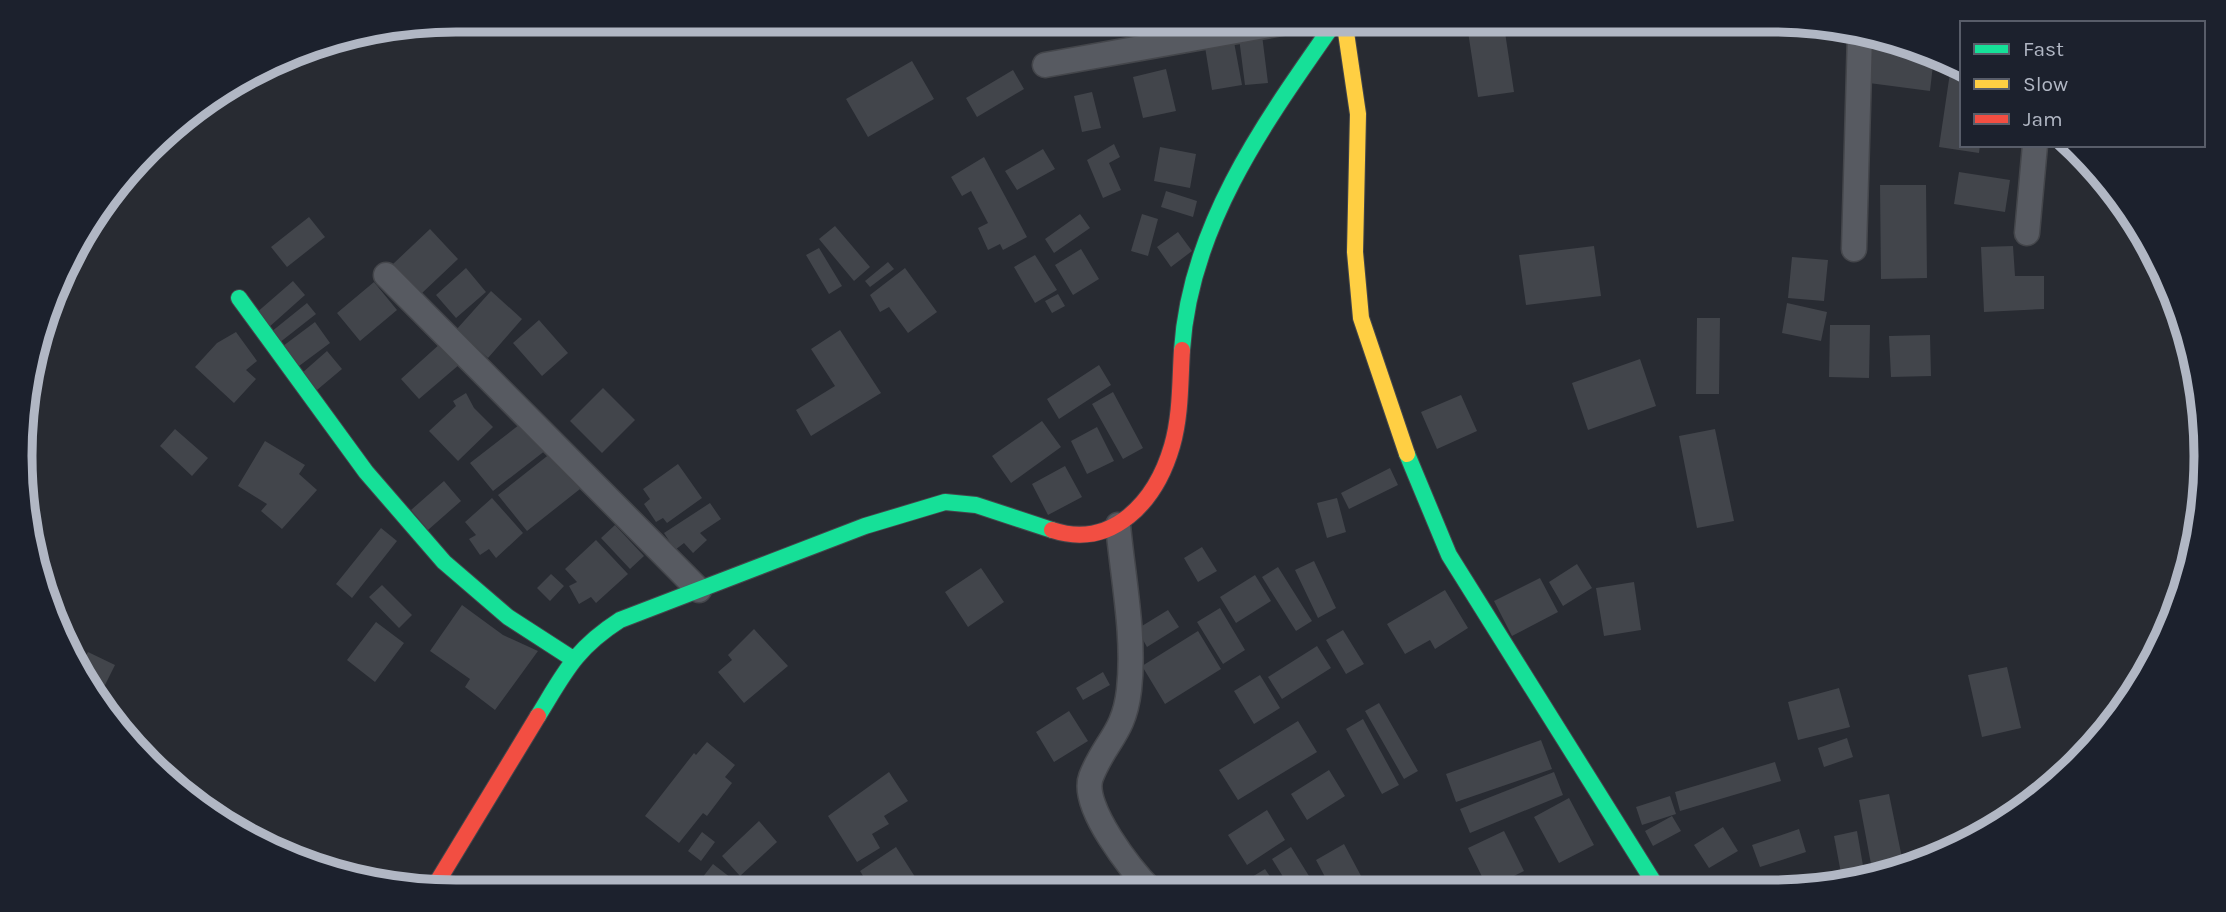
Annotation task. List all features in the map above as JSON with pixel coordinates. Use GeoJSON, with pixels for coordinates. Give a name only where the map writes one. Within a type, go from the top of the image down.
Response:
{"type":"FeatureCollection","features":[{"type":"Feature","properties":{"kind":"street"},"geometry":{"type":"LineString","coordinates":[[1045,65],[1231,32]]}},
{"type":"Feature","properties":{"kind":"street"},"geometry":{"type":"LineString","coordinates":[[438,880],[573,659],[592,638],[620,620],[864,526],[945,502],[976,505],[1062,533],[1094,534],[1118,525],[1137,512],[1172,446],[1177,421],[1183,332],[1205,241],[1265,122],[1328,32]]}},
{"type":"Feature","properties":{"kind":"street"},"geometry":{"type":"LineString","coordinates":[[1345,32],[1358,114],[1355,252],[1361,318],[1389,406],[1435,527],[1449,555],[1652,880]]}},
{"type":"Feature","properties":{"kind":"street"},"geometry":{"type":"LineString","coordinates":[[1854,249],[1860,42]]}},
{"type":"Feature","properties":{"kind":"street"},"geometry":{"type":"LineString","coordinates":[[2027,233],[2035,147]]}},
{"type":"Feature","properties":{"kind":"street"},"geometry":{"type":"LineString","coordinates":[[386,275],[699,590]]}},
{"type":"Feature","properties":{"kind":"street"},"geometry":{"type":"LineString","coordinates":[[239,298],[366,472],[444,562],[508,617],[573,659]]}},
{"type":"Feature","properties":{"kind":"street"},"geometry":{"type":"LineString","coordinates":[[1118,525],[1131,659],[1129,690],[1123,724],[1090,779],[1090,792],[1094,808],[1116,846],[1143,880]]}},
{"type":"Feature","properties":{"kind":"building"},"geometry":{"type":"Polygon","coordinates":[[[1468,32],[1505,32],[1514,92],[1478,97],[1468,32]]]}},
{"type":"Feature","properties":{"kind":"building"},"geometry":{"type":"Polygon","coordinates":[[[1262,35],[1268,83],[1245,85],[1239,38],[1262,35]]]}},
{"type":"Feature","properties":{"kind":"building"},"geometry":{"type":"Polygon","coordinates":[[[1234,42],[1242,85],[1212,90],[1205,47],[1234,42]]]}},
{"type":"Feature","properties":{"kind":"building"},"geometry":{"type":"Polygon","coordinates":[[[1874,45],[1933,64],[1930,91],[1869,83],[1874,45]]]}},
{"type":"Feature","properties":{"kind":"building"},"geometry":{"type":"Polygon","coordinates":[[[912,61],[934,99],[868,137],[846,99],[912,61]]]}},
{"type":"Feature","properties":{"kind":"building"},"geometry":{"type":"Polygon","coordinates":[[[1166,69],[1176,111],[1143,118],[1133,77],[1166,69]]]}},
{"type":"Feature","properties":{"kind":"building"},"geometry":{"type":"Polygon","coordinates":[[[1013,70],[1024,89],[977,117],[966,98],[1013,70]]]}},
{"type":"Feature","properties":{"kind":"building"},"geometry":{"type":"Polygon","coordinates":[[[1950,72],[1960,76],[1960,147],[1980,147],[1979,153],[1939,147],[1950,72]]]}},
{"type":"Feature","properties":{"kind":"building"},"geometry":{"type":"Polygon","coordinates":[[[1092,92],[1101,128],[1082,132],[1074,96],[1092,92]]]}},
{"type":"Feature","properties":{"kind":"building"},"geometry":{"type":"Polygon","coordinates":[[[1114,144],[1120,157],[1109,163],[1121,190],[1103,198],[1087,160],[1114,144]]]}},
{"type":"Feature","properties":{"kind":"building"},"geometry":{"type":"Polygon","coordinates":[[[1160,147],[1196,154],[1190,188],[1154,181],[1160,147]]]}},
{"type":"Feature","properties":{"kind":"building"},"geometry":{"type":"Polygon","coordinates":[[[1043,149],[1055,169],[1017,190],[1005,171],[1043,149]]]}},
{"type":"Feature","properties":{"kind":"building"},"geometry":{"type":"Polygon","coordinates":[[[984,157],[1027,237],[1003,250],[1000,244],[988,250],[978,228],[988,223],[971,191],[962,196],[951,177],[984,157]]]}},
{"type":"Feature","properties":{"kind":"building"},"geometry":{"type":"Polygon","coordinates":[[[1959,172],[2010,180],[2005,212],[1954,204],[1959,172]]]}},
{"type":"Feature","properties":{"kind":"building"},"geometry":{"type":"Polygon","coordinates":[[[1880,185],[1926,185],[1927,278],[1881,279],[1880,185]]]}},
{"type":"Feature","properties":{"kind":"building"},"geometry":{"type":"Polygon","coordinates":[[[1166,191],[1197,201],[1193,217],[1161,207],[1166,191]]]}},
{"type":"Feature","properties":{"kind":"building"},"geometry":{"type":"Polygon","coordinates":[[[1080,214],[1090,228],[1054,253],[1045,239],[1080,214]]]}},
{"type":"Feature","properties":{"kind":"building"},"geometry":{"type":"Polygon","coordinates":[[[1142,214],[1158,219],[1148,256],[1131,251],[1142,214]]]}},
{"type":"Feature","properties":{"kind":"building"},"geometry":{"type":"Polygon","coordinates":[[[309,217],[325,237],[287,267],[271,247],[309,217]]]}},
{"type":"Feature","properties":{"kind":"building"},"geometry":{"type":"Polygon","coordinates":[[[835,226],[870,267],[854,281],[819,239],[835,226]]]}},
{"type":"Feature","properties":{"kind":"building"},"geometry":{"type":"Polygon","coordinates":[[[430,229],[458,259],[421,294],[393,264],[430,229]]]}},
{"type":"Feature","properties":{"kind":"building"},"geometry":{"type":"Polygon","coordinates":[[[1178,232],[1192,251],[1171,267],[1157,247],[1178,232]]]}},
{"type":"Feature","properties":{"kind":"building"},"geometry":{"type":"Polygon","coordinates":[[[1594,246],[1601,296],[1526,305],[1519,255],[1594,246]]]}},
{"type":"Feature","properties":{"kind":"building"},"geometry":{"type":"Polygon","coordinates":[[[2013,246],[2015,276],[2044,276],[2044,309],[1984,312],[1981,247],[2013,246]]]}},
{"type":"Feature","properties":{"kind":"building"},"geometry":{"type":"Polygon","coordinates":[[[819,248],[842,286],[829,294],[806,255],[819,248]]]}},
{"type":"Feature","properties":{"kind":"building"},"geometry":{"type":"Polygon","coordinates":[[[1081,249],[1099,279],[1073,295],[1055,265],[1081,249]]]}},
{"type":"Feature","properties":{"kind":"building"},"geometry":{"type":"Polygon","coordinates":[[[1035,255],[1057,290],[1035,303],[1014,267],[1035,255]]]}},
{"type":"Feature","properties":{"kind":"building"},"geometry":{"type":"Polygon","coordinates":[[[1792,257],[1828,260],[1824,301],[1788,298],[1792,257]]]}},
{"type":"Feature","properties":{"kind":"building"},"geometry":{"type":"Polygon","coordinates":[[[888,262],[894,269],[870,287],[865,281],[888,262]]]}},
{"type":"Feature","properties":{"kind":"building"},"geometry":{"type":"Polygon","coordinates":[[[466,268],[486,292],[456,318],[436,295],[466,268]]]}},
{"type":"Feature","properties":{"kind":"building"},"geometry":{"type":"Polygon","coordinates":[[[905,268],[937,312],[908,333],[889,307],[880,312],[870,295],[905,268]]]}},
{"type":"Feature","properties":{"kind":"building"},"geometry":{"type":"Polygon","coordinates":[[[293,281],[305,295],[268,328],[255,314],[293,281]]]}},
{"type":"Feature","properties":{"kind":"building"},"geometry":{"type":"Polygon","coordinates":[[[374,282],[397,310],[360,341],[337,313],[374,282]]]}},
{"type":"Feature","properties":{"kind":"building"},"geometry":{"type":"Polygon","coordinates":[[[491,291],[522,319],[488,358],[456,330],[491,291]]]}},
{"type":"Feature","properties":{"kind":"building"},"geometry":{"type":"Polygon","coordinates":[[[1058,294],[1065,306],[1052,313],[1045,301],[1058,294]]]}},
{"type":"Feature","properties":{"kind":"building"},"geometry":{"type":"Polygon","coordinates":[[[307,303],[316,314],[279,343],[271,332],[307,303]]]}},
{"type":"Feature","properties":{"kind":"building"},"geometry":{"type":"Polygon","coordinates":[[[1787,303],[1827,312],[1821,341],[1782,333],[1787,303]]]}},
{"type":"Feature","properties":{"kind":"building"},"geometry":{"type":"Polygon","coordinates":[[[1697,318],[1720,318],[1719,394],[1696,394],[1697,318]]]}},
{"type":"Feature","properties":{"kind":"building"},"geometry":{"type":"Polygon","coordinates":[[[539,320],[568,353],[542,376],[513,343],[539,320]]]}},
{"type":"Feature","properties":{"kind":"building"},"geometry":{"type":"Polygon","coordinates":[[[315,322],[330,343],[299,366],[283,346],[315,322]]]}},
{"type":"Feature","properties":{"kind":"building"},"geometry":{"type":"Polygon","coordinates":[[[1830,325],[1870,325],[1869,378],[1829,377],[1830,325]]]}},
{"type":"Feature","properties":{"kind":"building"},"geometry":{"type":"Polygon","coordinates":[[[840,330],[881,393],[811,436],[796,410],[835,386],[811,349],[840,330]]]}},
{"type":"Feature","properties":{"kind":"building"},"geometry":{"type":"Polygon","coordinates":[[[236,332],[257,361],[246,370],[256,379],[234,403],[195,367],[217,343],[236,332]]]}},
{"type":"Feature","properties":{"kind":"building"},"geometry":{"type":"Polygon","coordinates":[[[1930,335],[1931,376],[1891,377],[1889,336],[1930,335]]]}},
{"type":"Feature","properties":{"kind":"building"},"geometry":{"type":"Polygon","coordinates":[[[441,343],[460,364],[419,399],[401,379],[441,343]]]}},
{"type":"Feature","properties":{"kind":"building"},"geometry":{"type":"Polygon","coordinates":[[[327,351],[342,369],[317,390],[302,373],[327,351]]]}},
{"type":"Feature","properties":{"kind":"building"},"geometry":{"type":"Polygon","coordinates":[[[1640,359],[1656,406],[1588,430],[1572,383],[1640,359]]]}},
{"type":"Feature","properties":{"kind":"building"},"geometry":{"type":"Polygon","coordinates":[[[1099,365],[1111,385],[1059,419],[1047,399],[1099,365]]]}},
{"type":"Feature","properties":{"kind":"building"},"geometry":{"type":"Polygon","coordinates":[[[603,388],[635,420],[602,453],[570,421],[603,388]]]}},
{"type":"Feature","properties":{"kind":"building"},"geometry":{"type":"Polygon","coordinates":[[[1113,392],[1143,448],[1123,459],[1092,404],[1113,392]]]}},
{"type":"Feature","properties":{"kind":"building"},"geometry":{"type":"Polygon","coordinates":[[[466,393],[474,408],[493,427],[458,461],[429,431],[456,406],[453,401],[466,393]]]}},
{"type":"Feature","properties":{"kind":"building"},"geometry":{"type":"Polygon","coordinates":[[[1461,395],[1477,431],[1437,449],[1421,412],[1461,395]]]}},
{"type":"Feature","properties":{"kind":"building"},"geometry":{"type":"Polygon","coordinates":[[[524,421],[546,450],[493,491],[470,463],[524,421]]]}},
{"type":"Feature","properties":{"kind":"building"},"geometry":{"type":"Polygon","coordinates":[[[1042,421],[1061,447],[1011,483],[992,456],[1042,421]]]}},
{"type":"Feature","properties":{"kind":"building"},"geometry":{"type":"Polygon","coordinates":[[[1097,427],[1114,461],[1087,474],[1071,441],[1097,427]]]}},
{"type":"Feature","properties":{"kind":"building"},"geometry":{"type":"Polygon","coordinates":[[[175,429],[208,458],[192,476],[160,446],[175,429]]]}},
{"type":"Feature","properties":{"kind":"building"},"geometry":{"type":"Polygon","coordinates":[[[1715,429],[1734,521],[1697,528],[1679,436],[1715,429]]]}},
{"type":"Feature","properties":{"kind":"building"},"geometry":{"type":"Polygon","coordinates":[[[265,441],[305,465],[299,474],[317,490],[282,529],[261,511],[267,504],[238,486],[265,441]]]}},
{"type":"Feature","properties":{"kind":"building"},"geometry":{"type":"Polygon","coordinates":[[[551,453],[580,489],[527,531],[498,495],[551,453]]]}},
{"type":"Feature","properties":{"kind":"building"},"geometry":{"type":"Polygon","coordinates":[[[678,464],[702,498],[667,523],[663,518],[656,522],[644,504],[650,499],[643,489],[678,464]]]}},
{"type":"Feature","properties":{"kind":"building"},"geometry":{"type":"Polygon","coordinates":[[[1065,466],[1082,497],[1048,515],[1032,484],[1065,466]]]}},
{"type":"Feature","properties":{"kind":"building"},"geometry":{"type":"Polygon","coordinates":[[[1390,468],[1398,485],[1349,509],[1341,493],[1390,468]]]}},
{"type":"Feature","properties":{"kind":"building"},"geometry":{"type":"Polygon","coordinates":[[[444,481],[461,501],[428,530],[411,510],[444,481]]]}},
{"type":"Feature","properties":{"kind":"building"},"geometry":{"type":"Polygon","coordinates":[[[492,498],[523,533],[496,558],[489,549],[480,555],[469,539],[476,535],[465,522],[492,498]]]}},
{"type":"Feature","properties":{"kind":"building"},"geometry":{"type":"Polygon","coordinates":[[[1337,498],[1346,532],[1327,538],[1317,503],[1337,498]]]}},
{"type":"Feature","properties":{"kind":"building"},"geometry":{"type":"Polygon","coordinates":[[[710,503],[721,519],[700,533],[707,540],[693,553],[684,543],[675,550],[664,533],[710,503]]]}},
{"type":"Feature","properties":{"kind":"building"},"geometry":{"type":"Polygon","coordinates":[[[615,525],[644,556],[630,569],[601,538],[615,525]]]}},
{"type":"Feature","properties":{"kind":"building"},"geometry":{"type":"Polygon","coordinates":[[[381,528],[397,541],[352,598],[336,584],[381,528]]]}},
{"type":"Feature","properties":{"kind":"building"},"geometry":{"type":"Polygon","coordinates":[[[596,540],[628,574],[596,603],[591,597],[579,604],[569,586],[577,582],[565,569],[596,540]]]}},
{"type":"Feature","properties":{"kind":"building"},"geometry":{"type":"Polygon","coordinates":[[[1202,547],[1217,571],[1198,582],[1184,558],[1202,547]]]}},
{"type":"Feature","properties":{"kind":"building"},"geometry":{"type":"Polygon","coordinates":[[[1314,561],[1336,608],[1318,618],[1295,570],[1314,561]]]}},
{"type":"Feature","properties":{"kind":"building"},"geometry":{"type":"Polygon","coordinates":[[[1577,564],[1592,588],[1563,606],[1549,582],[1577,564]]]}},
{"type":"Feature","properties":{"kind":"building"},"geometry":{"type":"Polygon","coordinates":[[[1278,567],[1312,621],[1296,631],[1262,577],[1278,567]]]}},
{"type":"Feature","properties":{"kind":"building"},"geometry":{"type":"Polygon","coordinates":[[[981,568],[1004,602],[968,627],[945,592],[981,568]]]}},
{"type":"Feature","properties":{"kind":"building"},"geometry":{"type":"Polygon","coordinates":[[[551,574],[564,586],[550,601],[537,588],[551,574]]]}},
{"type":"Feature","properties":{"kind":"building"},"geometry":{"type":"Polygon","coordinates":[[[1255,575],[1271,601],[1236,623],[1220,597],[1255,575]]]}},
{"type":"Feature","properties":{"kind":"building"},"geometry":{"type":"Polygon","coordinates":[[[1540,578],[1558,612],[1512,636],[1494,601],[1540,578]]]}},
{"type":"Feature","properties":{"kind":"building"},"geometry":{"type":"Polygon","coordinates":[[[1634,582],[1641,630],[1604,636],[1596,588],[1634,582]]]}},
{"type":"Feature","properties":{"kind":"building"},"geometry":{"type":"Polygon","coordinates":[[[382,585],[412,615],[399,628],[369,597],[382,585]]]}},
{"type":"Feature","properties":{"kind":"building"},"geometry":{"type":"Polygon","coordinates":[[[1445,590],[1468,628],[1435,649],[1430,640],[1405,654],[1387,624],[1445,590]]]}},
{"type":"Feature","properties":{"kind":"building"},"geometry":{"type":"Polygon","coordinates":[[[462,605],[503,635],[538,651],[495,710],[465,687],[470,679],[430,651],[462,605]]]}},
{"type":"Feature","properties":{"kind":"building"},"geometry":{"type":"Polygon","coordinates":[[[1220,608],[1245,650],[1223,664],[1197,622],[1220,608]]]}},
{"type":"Feature","properties":{"kind":"building"},"geometry":{"type":"Polygon","coordinates":[[[1168,610],[1179,627],[1147,647],[1137,629],[1168,610]]]}},
{"type":"Feature","properties":{"kind":"building"},"geometry":{"type":"Polygon","coordinates":[[[376,622],[404,643],[375,682],[347,660],[376,622]]]}},
{"type":"Feature","properties":{"kind":"building"},"geometry":{"type":"Polygon","coordinates":[[[754,629],[788,666],[744,703],[718,672],[732,660],[728,655],[754,629]]]}},
{"type":"Feature","properties":{"kind":"building"},"geometry":{"type":"Polygon","coordinates":[[[1343,630],[1364,664],[1346,674],[1326,640],[1343,630]]]}},
{"type":"Feature","properties":{"kind":"building"},"geometry":{"type":"Polygon","coordinates":[[[1198,631],[1221,669],[1165,704],[1142,666],[1198,631]]]}},
{"type":"Feature","properties":{"kind":"building"},"geometry":{"type":"Polygon","coordinates":[[[1317,646],[1331,668],[1282,699],[1268,677],[1317,646]]]}},
{"type":"Feature","properties":{"kind":"building"},"geometry":{"type":"Polygon","coordinates":[[[88,652],[115,665],[102,691],[88,668],[84,660],[88,652]]]}},
{"type":"Feature","properties":{"kind":"building"},"geometry":{"type":"Polygon","coordinates":[[[2007,667],[2021,728],[1982,737],[1968,675],[2007,667]]]}},
{"type":"Feature","properties":{"kind":"building"},"geometry":{"type":"Polygon","coordinates":[[[1103,672],[1110,685],[1083,700],[1076,688],[1103,672]]]}},
{"type":"Feature","properties":{"kind":"building"},"geometry":{"type":"Polygon","coordinates":[[[1260,675],[1280,708],[1254,724],[1234,691],[1260,675]]]}},
{"type":"Feature","properties":{"kind":"building"},"geometry":{"type":"Polygon","coordinates":[[[1839,688],[1850,727],[1798,740],[1788,702],[1839,688]]]}},
{"type":"Feature","properties":{"kind":"building"},"geometry":{"type":"Polygon","coordinates":[[[1379,703],[1418,771],[1404,779],[1365,711],[1379,703]]]}},
{"type":"Feature","properties":{"kind":"building"},"geometry":{"type":"Polygon","coordinates":[[[1069,711],[1088,741],[1054,762],[1036,732],[1069,711]]]}},
{"type":"Feature","properties":{"kind":"building"},"geometry":{"type":"Polygon","coordinates":[[[1363,719],[1399,785],[1382,794],[1346,729],[1363,719]]]}},
{"type":"Feature","properties":{"kind":"building"},"geometry":{"type":"Polygon","coordinates":[[[1298,721],[1317,752],[1238,800],[1219,770],[1298,721]]]}},
{"type":"Feature","properties":{"kind":"building"},"geometry":{"type":"Polygon","coordinates":[[[1847,738],[1853,757],[1824,767],[1818,748],[1847,738]]]}},
{"type":"Feature","properties":{"kind":"building"},"geometry":{"type":"Polygon","coordinates":[[[1541,740],[1552,769],[1456,802],[1446,774],[1541,740]]]}},
{"type":"Feature","properties":{"kind":"building"},"geometry":{"type":"Polygon","coordinates":[[[707,742],[735,765],[725,777],[732,783],[707,816],[703,813],[679,843],[645,816],[694,753],[696,755],[707,742]]]}},
{"type":"Feature","properties":{"kind":"building"},"geometry":{"type":"Polygon","coordinates":[[[1775,762],[1781,781],[1680,811],[1675,792],[1775,762]]]}},
{"type":"Feature","properties":{"kind":"building"},"geometry":{"type":"Polygon","coordinates":[[[1329,770],[1345,796],[1307,820],[1291,794],[1329,770]]]}},
{"type":"Feature","properties":{"kind":"building"},"geometry":{"type":"Polygon","coordinates":[[[889,772],[908,801],[884,816],[889,824],[872,834],[880,848],[857,862],[828,816],[889,772]]]}},
{"type":"Feature","properties":{"kind":"building"},"geometry":{"type":"Polygon","coordinates":[[[1554,772],[1563,795],[1470,833],[1460,809],[1554,772]]]}},
{"type":"Feature","properties":{"kind":"building"},"geometry":{"type":"Polygon","coordinates":[[[1889,794],[1902,858],[1871,864],[1859,800],[1889,794]]]}},
{"type":"Feature","properties":{"kind":"building"},"geometry":{"type":"Polygon","coordinates":[[[1670,796],[1676,814],[1642,825],[1636,807],[1670,796]]]}},
{"type":"Feature","properties":{"kind":"building"},"geometry":{"type":"Polygon","coordinates":[[[1569,798],[1594,845],[1559,863],[1534,817],[1569,798]]]}},
{"type":"Feature","properties":{"kind":"building"},"geometry":{"type":"Polygon","coordinates":[[[1267,810],[1285,840],[1247,865],[1228,835],[1267,810]]]}},
{"type":"Feature","properties":{"kind":"building"},"geometry":{"type":"Polygon","coordinates":[[[1672,816],[1681,831],[1653,846],[1645,831],[1672,816]]]}},
{"type":"Feature","properties":{"kind":"building"},"geometry":{"type":"Polygon","coordinates":[[[759,821],[777,842],[740,876],[722,856],[759,821]]]}},
{"type":"Feature","properties":{"kind":"building"},"geometry":{"type":"Polygon","coordinates":[[[1723,827],[1738,851],[1709,868],[1694,845],[1723,827]]]}},
{"type":"Feature","properties":{"kind":"building"},"geometry":{"type":"Polygon","coordinates":[[[1799,829],[1806,852],[1760,867],[1752,845],[1799,829]]]}},
{"type":"Feature","properties":{"kind":"building"},"geometry":{"type":"Polygon","coordinates":[[[1504,831],[1524,871],[1506,880],[1484,880],[1468,848],[1504,831]]]}},
{"type":"Feature","properties":{"kind":"building"},"geometry":{"type":"Polygon","coordinates":[[[1857,831],[1864,870],[1841,874],[1834,836],[1857,831]]]}},
{"type":"Feature","properties":{"kind":"building"},"geometry":{"type":"Polygon","coordinates":[[[702,832],[715,842],[701,861],[688,851],[702,832]]]}},
{"type":"Feature","properties":{"kind":"building"},"geometry":{"type":"Polygon","coordinates":[[[1344,844],[1363,880],[1327,880],[1316,860],[1344,844]]]}},
{"type":"Feature","properties":{"kind":"building"},"geometry":{"type":"Polygon","coordinates":[[[896,847],[917,880],[866,880],[860,871],[896,847]]]}},
{"type":"Feature","properties":{"kind":"building"},"geometry":{"type":"Polygon","coordinates":[[[1291,847],[1309,876],[1303,880],[1285,880],[1272,859],[1291,847]]]}},
{"type":"Feature","properties":{"kind":"building"},"geometry":{"type":"Polygon","coordinates":[[[713,864],[734,880],[700,880],[713,864]]]}},
{"type":"Feature","properties":{"kind":"building"},"geometry":{"type":"Polygon","coordinates":[[[1265,869],[1272,880],[1247,880],[1265,869]]]}},
{"type":"Feature","properties":{"kind":"traffic: fast"},"geometry":{"type":"LineString","coordinates":[[1182,350],[1188,304],[1200,259],[1216,216],[1259,134],[1328,32]]}},
{"type":"Feature","properties":{"kind":"traffic: fast"},"geometry":{"type":"LineString","coordinates":[[239,298],[366,472],[444,562],[508,617],[573,659]]}},
{"type":"Feature","properties":{"kind":"traffic: fast"},"geometry":{"type":"LineString","coordinates":[[1407,454],[1449,555],[1652,880]]}},
{"type":"Feature","properties":{"kind":"traffic: fast"},"geometry":{"type":"LineString","coordinates":[[538,716],[572,662],[592,641],[620,620],[865,526],[945,502],[976,505],[1052,530]]}},
{"type":"Feature","properties":{"kind":"traffic: slow"},"geometry":{"type":"LineString","coordinates":[[1346,32],[1358,114],[1355,252],[1361,318],[1407,454]]}},
{"type":"Feature","properties":{"kind":"traffic: jam"},"geometry":{"type":"LineString","coordinates":[[1052,530],[1074,534],[1094,533],[1113,527],[1143,502],[1165,466],[1172,446],[1179,410],[1182,350]]}},
{"type":"Feature","properties":{"kind":"traffic: jam"},"geometry":{"type":"LineString","coordinates":[[438,880],[538,716]]}}]}
